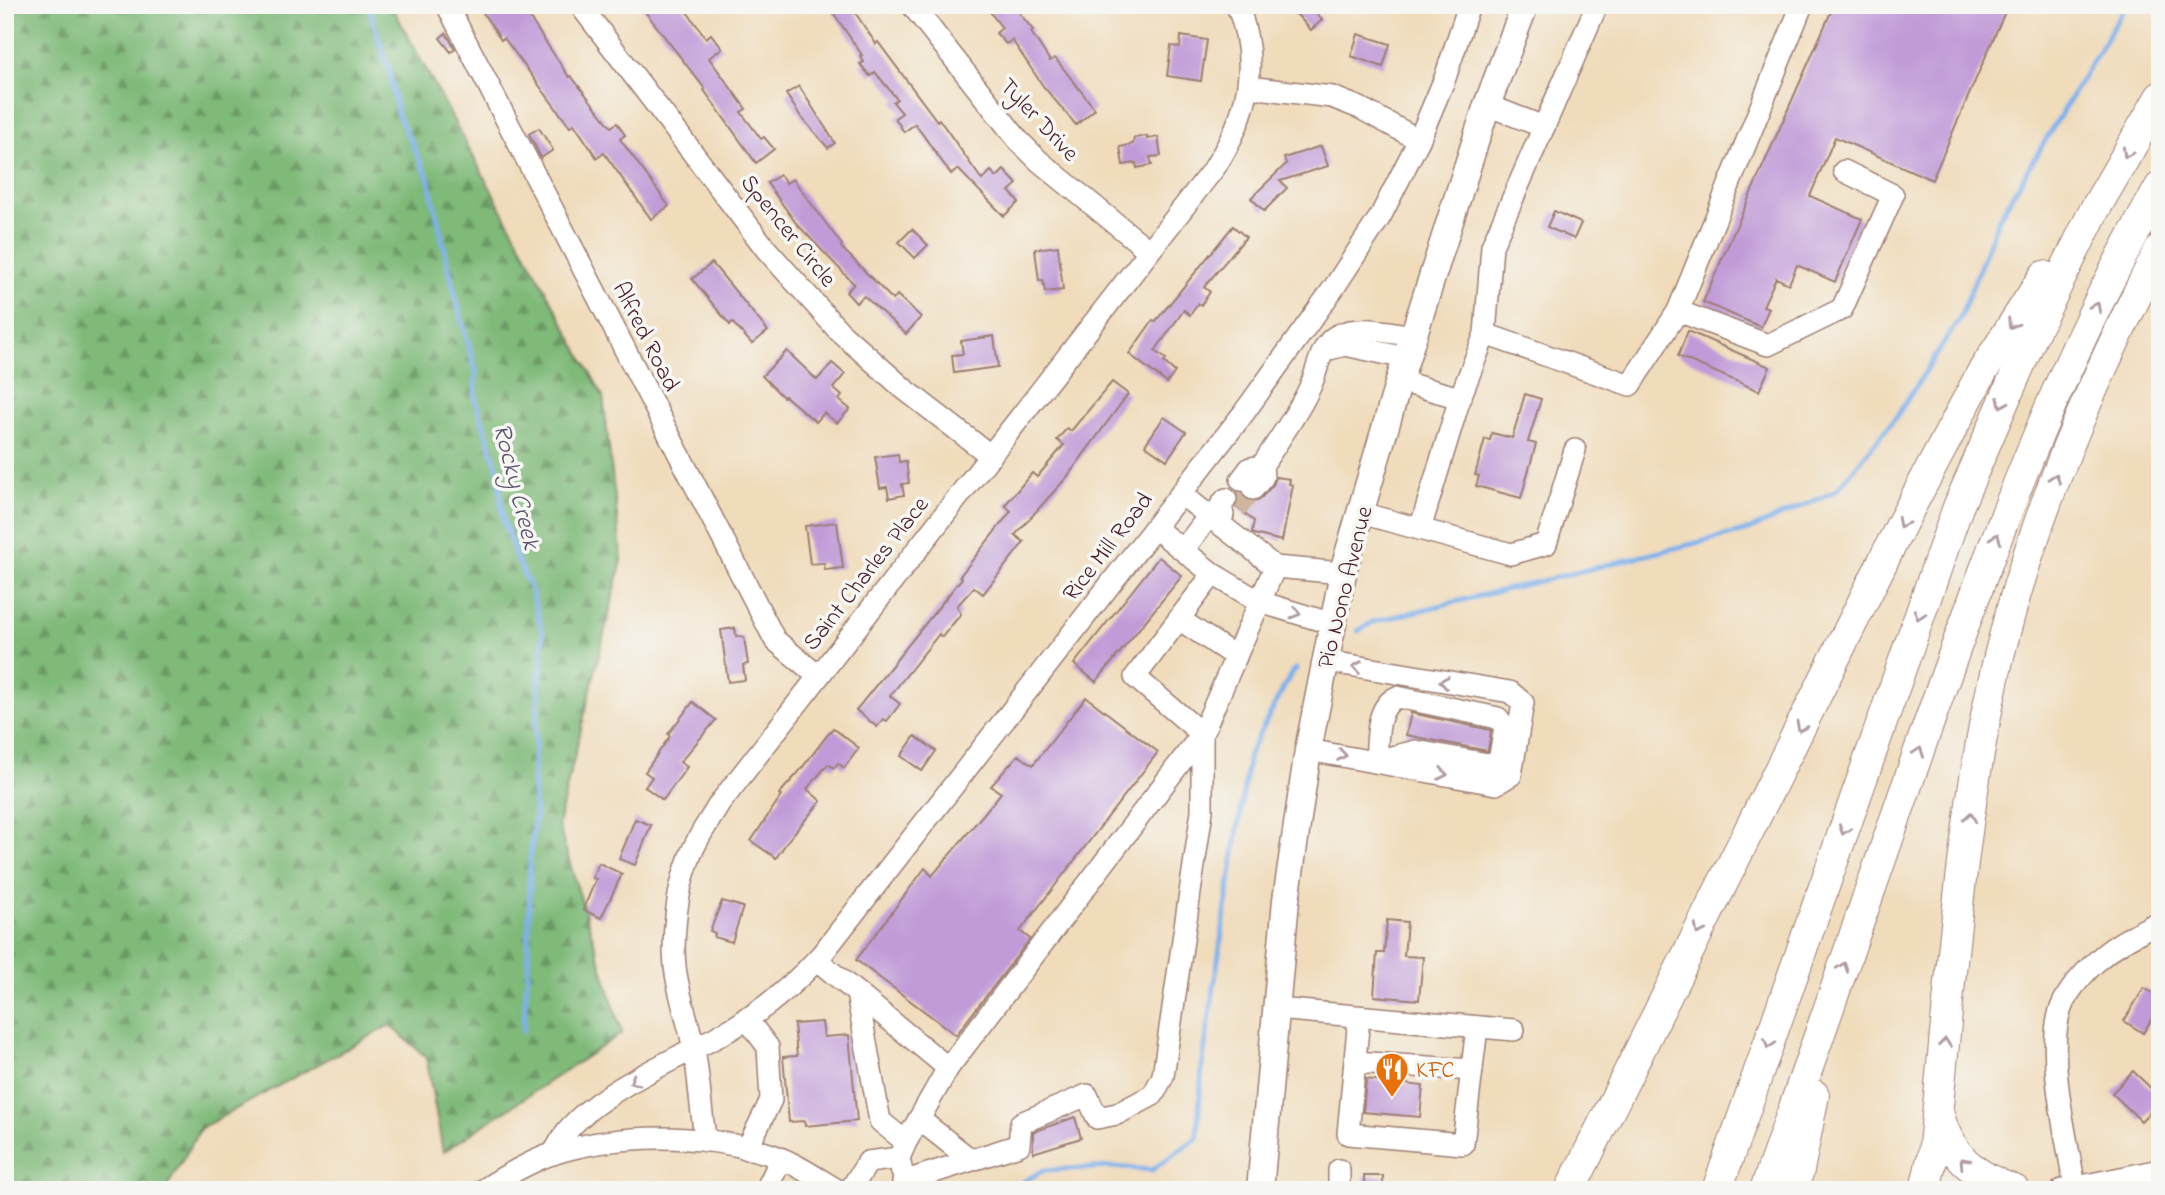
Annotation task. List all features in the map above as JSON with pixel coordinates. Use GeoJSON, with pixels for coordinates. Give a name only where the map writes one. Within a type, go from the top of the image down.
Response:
{"type":"FeatureCollection","features":[{"type":"Feature","properties":{"kind":"highway"},"geometry":{"type":"LineString","coordinates":[[1720,1182],[1958,507],[2029,341],[2095,209],[2160,97]]}},
{"type":"Feature","properties":{"kind":"highway"},"geometry":{"type":"LineString","coordinates":[[1782,1180],[1829,1007],[1969,609],[2022,470],[2084,332],[2136,228],[2160,187]]}},
{"type":"Feature","properties":{"kind":"highway"},"geometry":{"type":"LineString","coordinates":[[1570,1190],[1903,521],[1981,374],[2033,290],[2095,209]]}},
{"type":"Feature","properties":{"kind":"highway"},"geometry":{"type":"LineString","coordinates":[[1925,1190],[1933,1154],[1966,845],[1980,751],[1999,658],[2031,547],[2061,461],[2091,389],[2160,249]]}},
{"type":"Feature","properties":{"kind":"highway"},"geometry":{"type":"LineString","coordinates":[[1938,1111],[1950,1146],[1962,1161],[1975,1173],[2014,1190]]}},
{"type":"Feature","properties":{"kind":"main road","name":"Pio Nono Avenue"},"geometry":{"type":"LineString","coordinates":[[1260,1190],[1286,900],[1308,750],[1343,573],[1487,105],[1525,5]]}},
{"type":"Feature","properties":{"kind":"street","name":"Alfred Road"},"geometry":{"type":"LineString","coordinates":[[447,5],[775,640],[818,676]]}},
{"type":"Feature","properties":{"kind":"street","name":"Spencer Circle"},"geometry":{"type":"LineString","coordinates":[[580,5],[766,249],[839,331],[903,388],[991,456]]}},
{"type":"Feature","properties":{"kind":"street","name":"Tyler Drive"},"geometry":{"type":"LineString","coordinates":[[912,5],[992,109],[1025,147],[1148,250]]}},
{"type":"Feature","properties":{"kind":"street","name":"Saint Charles Place"},"geometry":{"type":"LineString","coordinates":[[706,1141],[700,1113],[694,1048],[674,965],[678,910],[687,864],[698,838],[720,803],[1224,152],[1240,119],[1249,87],[1250,50],[1237,5]]}},
{"type":"Feature","properties":{"kind":"street","name":"Rice Mill Road"},"geometry":{"type":"LineString","coordinates":[[553,1154],[567,1131],[587,1112],[624,1087],[724,1033],[793,985],[817,960],[1155,528],[1334,289],[1380,216],[1419,140],[1445,78],[1469,5]]}},
{"type":"Feature","properties":{"kind":"street"},"geometry":{"type":"LineString","coordinates":[[1420,529],[1460,398],[1485,334],[1492,246],[1597,5]]}},
{"type":"Feature","properties":{"kind":"street"},"geometry":{"type":"LineString","coordinates":[[1485,334],[1630,385],[1678,311],[1802,5]]}},
{"type":"Feature","properties":{"kind":"street"},"geometry":{"type":"LineString","coordinates":[[1249,87],[1332,97],[1360,108],[1419,140]]}},
{"type":"Feature","properties":{"kind":"street"},"geometry":{"type":"LineString","coordinates":[[1487,105],[1545,127]]}},
{"type":"Feature","properties":{"kind":"street"},"geometry":{"type":"LineString","coordinates":[[1678,311],[1768,345],[1842,309],[1893,195],[1844,171]]}},
{"type":"Feature","properties":{"kind":"street"},"geometry":{"type":"LineString","coordinates":[[1247,485],[1250,468],[1262,466],[1310,388],[1324,350],[1331,339],[1350,332],[1367,330],[1460,398]]}},
{"type":"Feature","properties":{"kind":"street"},"geometry":{"type":"LineString","coordinates":[[1276,369],[1310,388]]}},
{"type":"Feature","properties":{"kind":"street"},"geometry":{"type":"LineString","coordinates":[[1361,513],[1511,554],[1546,544],[1575,450]]}},
{"type":"Feature","properties":{"kind":"street"},"geometry":{"type":"LineString","coordinates":[[1181,494],[1224,510],[1275,567],[1343,573]]}},
{"type":"Feature","properties":{"kind":"street"},"geometry":{"type":"LineString","coordinates":[[1182,550],[1224,510]]}},
{"type":"Feature","properties":{"kind":"street"},"geometry":{"type":"LineString","coordinates":[[1155,528],[1213,574],[1260,602],[1333,624]]}},
{"type":"Feature","properties":{"kind":"street"},"geometry":{"type":"LineString","coordinates":[[1213,574],[1135,677],[1202,734],[1202,811],[1163,1076],[1153,1095],[1117,1114],[1097,1118],[1087,1095],[1021,1123],[1019,1145],[901,1186],[902,1150],[948,1068],[1202,734],[1275,567]]}},
{"type":"Feature","properties":{"kind":"street"},"geometry":{"type":"LineString","coordinates":[[1179,619],[1236,657]]}},
{"type":"Feature","properties":{"kind":"street"},"geometry":{"type":"LineString","coordinates":[[1308,750],[1496,783],[1511,775],[1523,703],[1510,692],[1325,661]]}},
{"type":"Feature","properties":{"kind":"street"},"geometry":{"type":"LineString","coordinates":[[1390,673],[1397,697]]}},
{"type":"Feature","properties":{"kind":"street"},"geometry":{"type":"LineString","coordinates":[[1397,697],[1498,719],[1505,727],[1499,761],[1488,764],[1416,751],[1376,761],[1383,709],[1388,701],[1397,697]]}},
{"type":"Feature","properties":{"kind":"street"},"geometry":{"type":"LineString","coordinates":[[2160,921],[2098,959],[2076,984],[2061,1008],[2055,1038],[2055,1063],[2068,1189],[2160,1170]]}},
{"type":"Feature","properties":{"kind":"street"},"geometry":{"type":"LineString","coordinates":[[817,960],[948,1068]]}},
{"type":"Feature","properties":{"kind":"street"},"geometry":{"type":"LineString","coordinates":[[858,993],[880,1121],[902,1150]]}},
{"type":"Feature","properties":{"kind":"street"},"geometry":{"type":"LineString","coordinates":[[1277,1009],[1514,1030]]}},
{"type":"Feature","properties":{"kind":"street"},"geometry":{"type":"LineString","coordinates":[[1359,1017],[1348,1134],[1463,1144],[1477,1027]]}},
{"type":"Feature","properties":{"kind":"street"},"geometry":{"type":"LineString","coordinates":[[746,1018],[768,1047],[771,1100],[747,1149]]}},
{"type":"Feature","properties":{"kind":"street"},"geometry":{"type":"LineString","coordinates":[[1355,1062],[1472,1070]]}},
{"type":"Feature","properties":{"kind":"street"},"geometry":{"type":"LineString","coordinates":[[919,1119],[971,1160]]}},
{"type":"Feature","properties":{"kind":"street"},"geometry":{"type":"LineString","coordinates":[[484,1190],[553,1154],[593,1144],[685,1137],[766,1153],[837,1190]]}},
{"type":"Feature","properties":{"kind":"street"},"geometry":{"type":"LineString","coordinates":[[850,1190],[869,1162],[902,1150]]}},
{"type":"Feature","properties":{"kind":"street"},"geometry":{"type":"LineString","coordinates":[[766,1190],[781,1159]]}},
{"type":"Feature","properties":{"kind":"green space"},"geometry":{"type":"Polygon","coordinates":[[[5,5],[391,5],[603,396],[622,560],[558,824],[622,1033],[443,1152],[426,1057],[390,1025],[201,1128],[165,1190],[5,1190],[5,5]]]}},
{"type":"Feature","properties":{"kind":"building"},"geometry":{"type":"Polygon","coordinates":[[[494,5],[521,5],[569,77],[571,76],[611,127],[617,123],[625,135],[620,139],[669,206],[651,219],[604,153],[597,158],[574,124],[570,127],[483,13],[494,5]]]}},
{"type":"Feature","properties":{"kind":"building"},"geometry":{"type":"Polygon","coordinates":[[[640,5],[682,5],[706,38],[711,34],[722,48],[709,58],[746,109],[741,112],[761,139],[764,137],[774,149],[756,163],[705,89],[640,5]]]}},
{"type":"Feature","properties":{"kind":"building"},"geometry":{"type":"Polygon","coordinates":[[[828,5],[850,5],[876,44],[878,42],[937,121],[939,119],[982,180],[991,171],[997,177],[1004,170],[1017,184],[1009,191],[1019,202],[1004,216],[958,169],[951,174],[915,124],[904,132],[895,118],[902,113],[893,102],[897,99],[875,72],[870,76],[860,64],[864,62],[860,56],[862,55],[828,5]]]}},
{"type":"Feature","properties":{"kind":"building"},"geometry":{"type":"Polygon","coordinates":[[[985,5],[1013,5],[1033,30],[1031,32],[1050,61],[1055,58],[1095,109],[1076,125],[1043,86],[1012,40],[1006,44],[996,33],[1002,28],[985,5]]]}},
{"type":"Feature","properties":{"kind":"building"},"geometry":{"type":"Polygon","coordinates":[[[1288,5],[1325,5],[1316,13],[1322,20],[1311,30],[1288,5]]]}},
{"type":"Feature","properties":{"kind":"building"},"geometry":{"type":"Polygon","coordinates":[[[1834,5],[2008,5],[1932,180],[1835,137],[1810,196],[1862,219],[1835,282],[1797,265],[1789,284],[1776,278],[1763,306],[1769,308],[1761,327],[1703,302],[1834,5]]]}},
{"type":"Feature","properties":{"kind":"building"},"geometry":{"type":"Polygon","coordinates":[[[446,33],[455,49],[451,52],[440,38],[446,33]]]}},
{"type":"Feature","properties":{"kind":"building"},"geometry":{"type":"Polygon","coordinates":[[[1358,34],[1390,44],[1383,67],[1351,56],[1358,34]]]}},
{"type":"Feature","properties":{"kind":"building"},"geometry":{"type":"Polygon","coordinates":[[[1181,36],[1207,40],[1201,81],[1167,76],[1171,46],[1180,47],[1181,36]]]}},
{"type":"Feature","properties":{"kind":"building"},"geometry":{"type":"Polygon","coordinates":[[[799,86],[835,143],[828,148],[801,117],[786,94],[799,86]]]}},
{"type":"Feature","properties":{"kind":"building"},"geometry":{"type":"Polygon","coordinates":[[[539,128],[553,150],[541,158],[529,134],[539,128]]]}},
{"type":"Feature","properties":{"kind":"building"},"geometry":{"type":"Polygon","coordinates":[[[1147,136],[1147,139],[1158,137],[1161,156],[1150,157],[1152,165],[1137,168],[1136,163],[1123,165],[1120,147],[1133,144],[1134,138],[1147,136]]]}},
{"type":"Feature","properties":{"kind":"building"},"geometry":{"type":"Polygon","coordinates":[[[1321,146],[1328,166],[1280,181],[1287,188],[1264,211],[1251,198],[1286,164],[1284,158],[1321,146]]]}},
{"type":"Feature","properties":{"kind":"building"},"geometry":{"type":"Polygon","coordinates":[[[780,175],[786,183],[793,179],[841,247],[893,300],[897,295],[921,317],[906,334],[864,296],[856,303],[846,292],[854,284],[796,223],[767,183],[780,175]]]}},
{"type":"Feature","properties":{"kind":"building"},"geometry":{"type":"Polygon","coordinates":[[[1554,211],[1581,223],[1574,239],[1547,227],[1554,211]]]}},
{"type":"Feature","properties":{"kind":"building"},"geometry":{"type":"Polygon","coordinates":[[[1233,226],[1246,237],[1204,287],[1210,292],[1201,305],[1198,304],[1190,315],[1184,310],[1155,351],[1166,359],[1164,362],[1175,372],[1167,383],[1129,354],[1153,320],[1155,322],[1233,226]]]}},
{"type":"Feature","properties":{"kind":"building"},"geometry":{"type":"Polygon","coordinates":[[[912,229],[928,245],[915,258],[899,242],[912,229]]]}},
{"type":"Feature","properties":{"kind":"building"},"geometry":{"type":"Polygon","coordinates":[[[1058,246],[1063,290],[1045,292],[1043,280],[1039,281],[1035,249],[1058,246]]]}},
{"type":"Feature","properties":{"kind":"building"},"geometry":{"type":"Polygon","coordinates":[[[712,263],[768,331],[752,344],[732,322],[730,325],[692,279],[712,263]]]}},
{"type":"Feature","properties":{"kind":"building"},"geometry":{"type":"Polygon","coordinates":[[[1688,331],[1770,367],[1759,391],[1678,356],[1688,331]]]}},
{"type":"Feature","properties":{"kind":"building"},"geometry":{"type":"Polygon","coordinates":[[[994,336],[998,367],[954,373],[952,355],[963,354],[961,341],[994,336]]]}},
{"type":"Feature","properties":{"kind":"building"},"geometry":{"type":"Polygon","coordinates":[[[787,351],[817,380],[832,363],[845,374],[833,388],[842,396],[839,400],[850,409],[837,423],[824,413],[816,422],[783,397],[762,376],[787,351]]]}},
{"type":"Feature","properties":{"kind":"building"},"geometry":{"type":"Polygon","coordinates":[[[1112,382],[1128,394],[1067,477],[1015,535],[1024,542],[983,594],[974,587],[957,606],[961,614],[942,637],[939,634],[890,696],[900,704],[887,721],[883,719],[877,727],[856,710],[962,578],[960,576],[1011,511],[1005,505],[1032,473],[1037,477],[1064,445],[1057,440],[1067,428],[1071,431],[1112,382]]]}},
{"type":"Feature","properties":{"kind":"building"},"geometry":{"type":"Polygon","coordinates":[[[1525,394],[1541,399],[1528,442],[1536,444],[1521,498],[1476,486],[1479,476],[1475,475],[1485,439],[1490,440],[1492,433],[1512,438],[1525,394]]]}},
{"type":"Feature","properties":{"kind":"building"},"geometry":{"type":"Polygon","coordinates":[[[1164,417],[1186,432],[1167,460],[1145,445],[1164,417]]]}},
{"type":"Feature","properties":{"kind":"building"},"geometry":{"type":"Polygon","coordinates":[[[898,454],[899,462],[906,461],[909,483],[902,484],[904,495],[889,498],[887,487],[880,488],[875,457],[898,454]]]}},
{"type":"Feature","properties":{"kind":"building"},"geometry":{"type":"Polygon","coordinates":[[[1276,477],[1290,479],[1289,484],[1293,485],[1282,541],[1254,534],[1254,521],[1236,507],[1239,501],[1237,492],[1250,502],[1258,501],[1273,485],[1276,477]]]}},
{"type":"Feature","properties":{"kind":"building"},"geometry":{"type":"Polygon","coordinates":[[[837,522],[843,568],[825,570],[824,563],[810,564],[805,526],[837,522]]]}},
{"type":"Feature","properties":{"kind":"building"},"geometry":{"type":"Polygon","coordinates":[[[1159,557],[1182,576],[1096,682],[1074,664],[1159,557]]]}},
{"type":"Feature","properties":{"kind":"building"},"geometry":{"type":"Polygon","coordinates":[[[735,628],[736,636],[744,637],[748,664],[743,665],[745,680],[728,682],[721,630],[735,628]]]}},
{"type":"Feature","properties":{"kind":"building"},"geometry":{"type":"Polygon","coordinates":[[[1086,697],[1158,752],[1020,931],[1030,939],[956,1035],[856,960],[925,868],[932,876],[1001,793],[991,786],[1018,755],[1033,765],[1086,697]]]}},
{"type":"Feature","properties":{"kind":"building"},"geometry":{"type":"Polygon","coordinates":[[[693,702],[716,720],[680,762],[687,767],[663,800],[645,787],[652,777],[645,772],[670,736],[668,734],[693,702]]]}},
{"type":"Feature","properties":{"kind":"building"},"geometry":{"type":"Polygon","coordinates":[[[1411,713],[1491,730],[1488,751],[1406,735],[1411,713]]]}},
{"type":"Feature","properties":{"kind":"building"},"geometry":{"type":"Polygon","coordinates":[[[833,728],[859,748],[844,768],[838,763],[834,768],[828,764],[807,789],[821,801],[776,858],[751,841],[781,796],[779,794],[833,728]]]}},
{"type":"Feature","properties":{"kind":"building"},"geometry":{"type":"Polygon","coordinates":[[[915,736],[936,751],[922,771],[901,756],[915,736]]]}},
{"type":"Feature","properties":{"kind":"building"},"geometry":{"type":"Polygon","coordinates":[[[635,819],[651,825],[635,865],[619,859],[635,819]]]}},
{"type":"Feature","properties":{"kind":"building"},"geometry":{"type":"Polygon","coordinates":[[[599,863],[622,874],[601,918],[583,910],[596,879],[592,878],[599,863]]]}},
{"type":"Feature","properties":{"kind":"building"},"geometry":{"type":"Polygon","coordinates":[[[722,901],[743,907],[732,942],[714,937],[715,933],[710,931],[722,901]]]}},
{"type":"Feature","properties":{"kind":"building"},"geometry":{"type":"Polygon","coordinates":[[[1387,920],[1407,922],[1404,956],[1423,957],[1419,1000],[1374,996],[1377,953],[1384,953],[1387,920]]]}},
{"type":"Feature","properties":{"kind":"building"},"geometry":{"type":"Polygon","coordinates":[[[2144,988],[2160,997],[2160,1006],[2143,1033],[2124,1021],[2144,988]]]}},
{"type":"Feature","properties":{"kind":"building"},"geometry":{"type":"Polygon","coordinates":[[[822,1022],[824,1037],[849,1035],[857,1121],[805,1126],[804,1121],[789,1122],[783,1057],[797,1056],[794,1024],[822,1022]]]}},
{"type":"Feature","properties":{"kind":"building"},"geometry":{"type":"Polygon","coordinates":[[[2133,1071],[2160,1097],[2160,1101],[2141,1121],[2112,1093],[2133,1071]]]}},
{"type":"Feature","properties":{"kind":"building","name":"KFC"},"geometry":{"type":"Polygon","coordinates":[[[1366,1079],[1423,1086],[1420,1117],[1363,1112],[1366,1079]]]}},
{"type":"Feature","properties":{"kind":"building"},"geometry":{"type":"Polygon","coordinates":[[[1075,1117],[1081,1138],[1033,1153],[1033,1132],[1075,1117]]]}},
{"type":"Feature","properties":{"kind":"building"},"geometry":{"type":"Polygon","coordinates":[[[1364,1176],[1383,1176],[1383,1190],[1364,1190],[1364,1176]]]}},
{"type":"Feature","properties":{"kind":"waterway","name":"Rocky Creek"},"geometry":{"type":"LineString","coordinates":[[368,5],[390,74],[397,113],[428,177],[476,372],[475,398],[498,470],[503,519],[517,560],[530,587],[543,634],[533,776],[535,816],[530,857],[528,970],[523,1031]]}},
{"type":"Feature","properties":{"kind":"waterway"},"geometry":{"type":"LineString","coordinates":[[1358,631],[1373,622],[1749,530],[1836,491],[1896,417],[1960,318],[1999,218],[2126,5]]}},
{"type":"Feature","properties":{"kind":"waterway"},"geometry":{"type":"LineString","coordinates":[[1009,1190],[1044,1170],[1113,1167],[1152,1170],[1197,1138],[1202,1067],[1249,754],[1296,669]]}},
{"type":"Feature","properties":{"kind":"tunnel"},"geometry":{"type":"LineString","coordinates":[[1237,508],[1253,489]]}},
{"type":"Feature","properties":{"kind":"place","name":"KFC"},"geometry":{"type":"Point","coordinates":[1392,1099]}}]}
